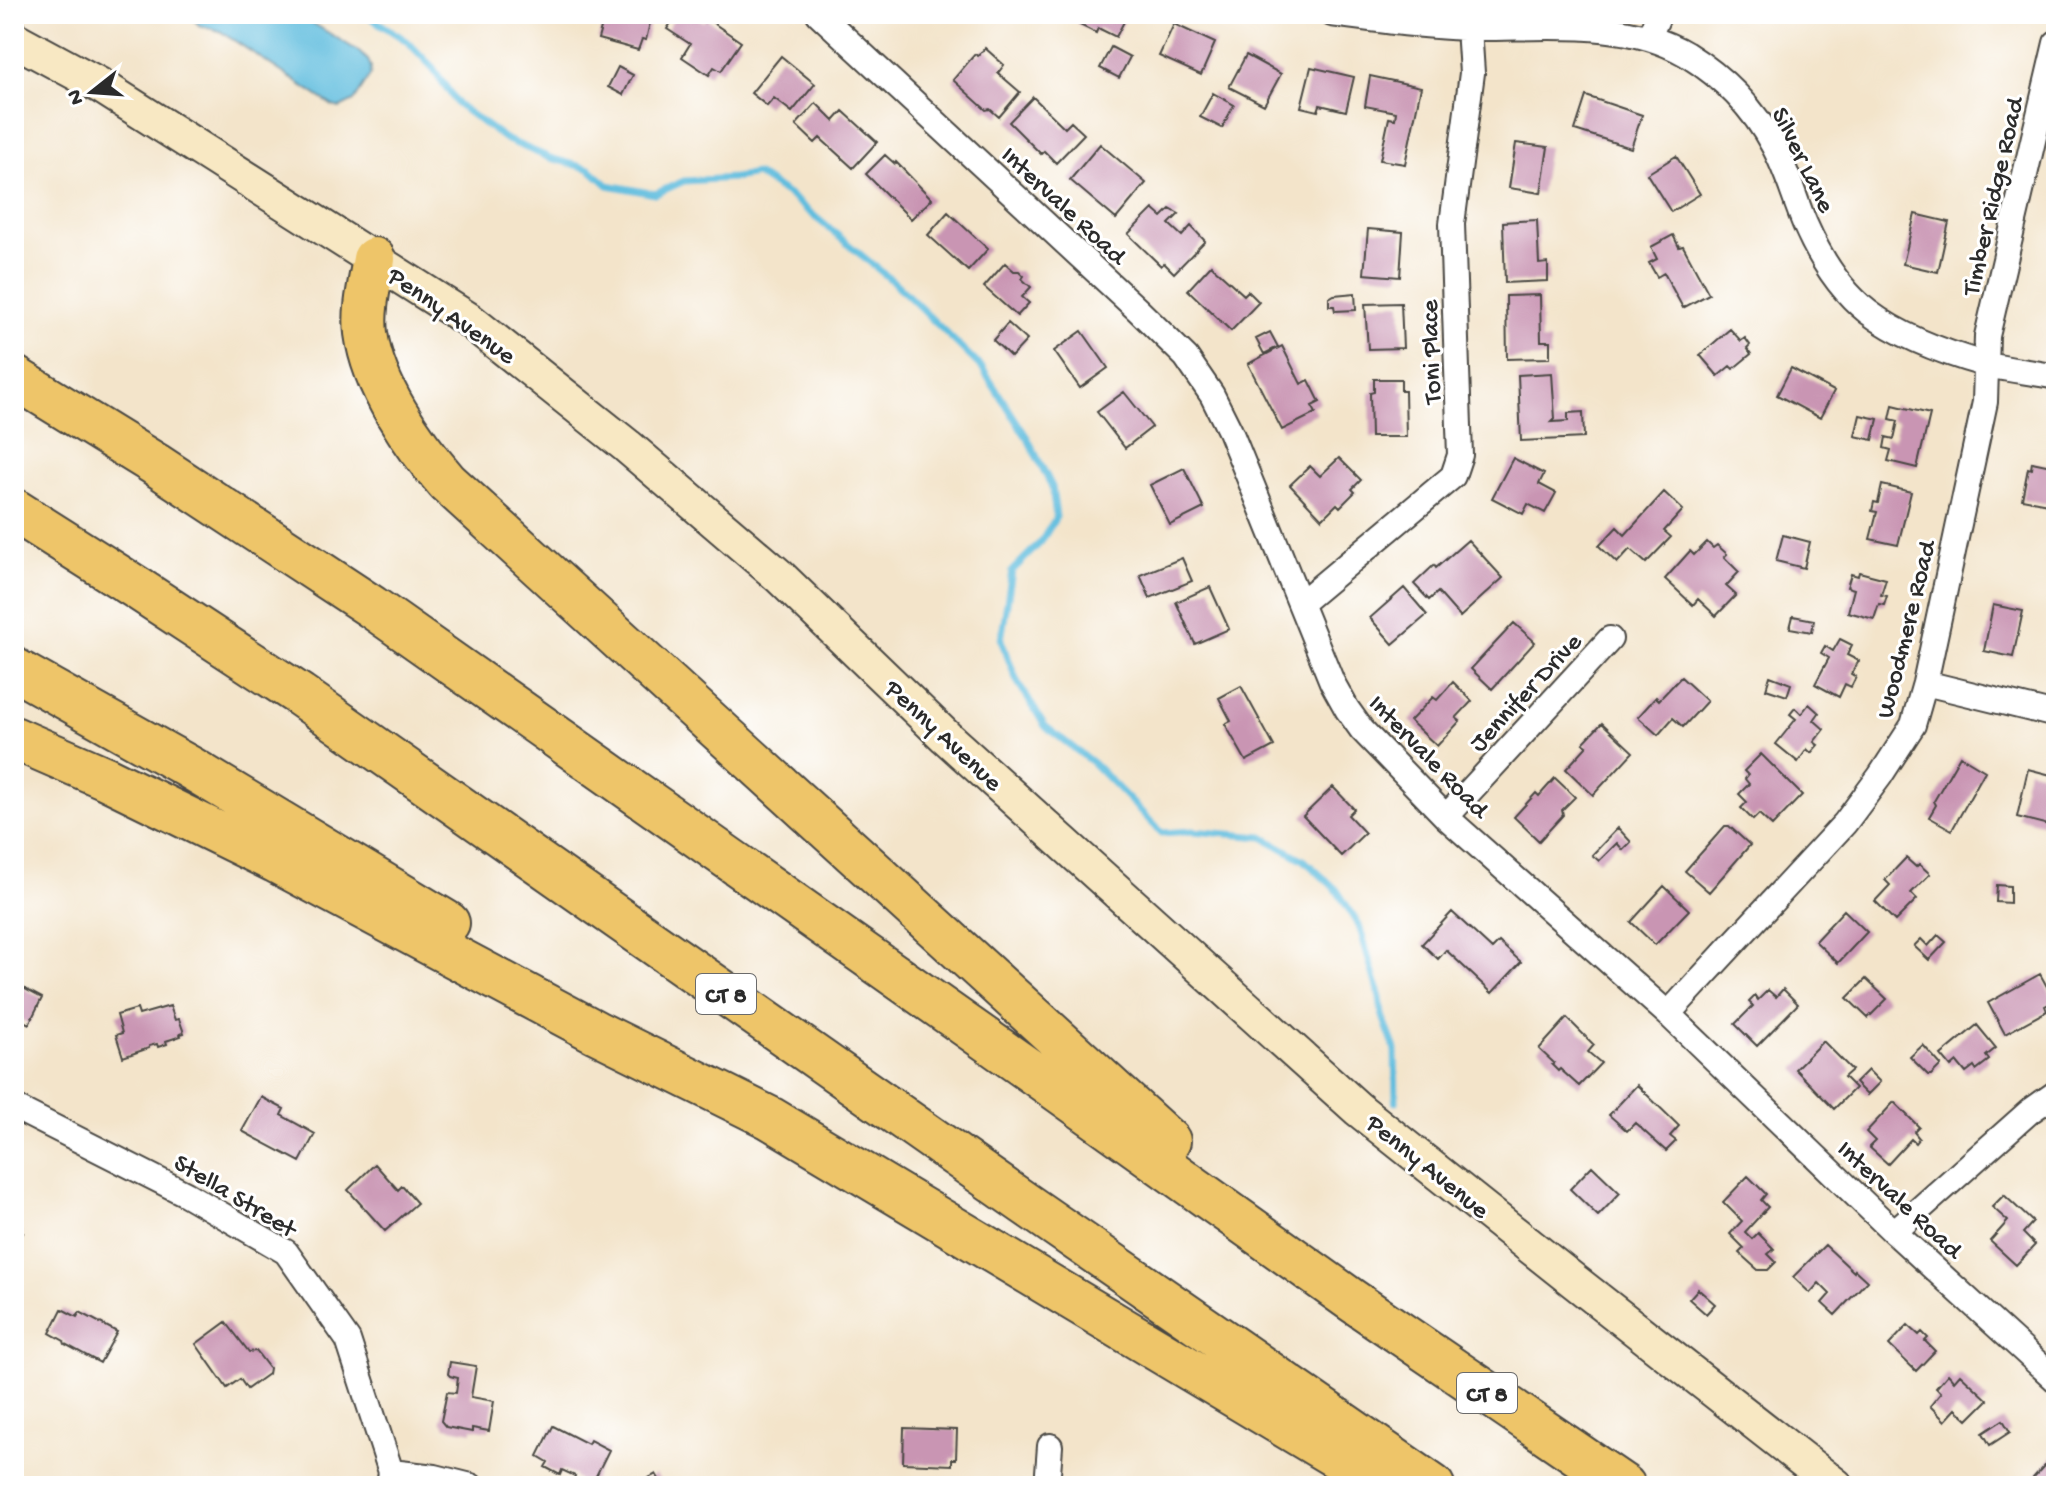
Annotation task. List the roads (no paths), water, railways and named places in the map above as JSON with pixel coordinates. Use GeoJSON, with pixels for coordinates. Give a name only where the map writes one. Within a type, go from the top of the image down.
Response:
{"type":"FeatureCollection","features":[{"type":"Feature","properties":{"kind":"highway"},"geometry":{"type":"LineString","coordinates":[[374,259],[365,316],[374,364],[395,410],[415,441],[459,495],[1174,1146],[1275,1222],[1350,1299]]}},
{"type":"Feature","properties":{"kind":"highway","name":"CT 8"},"geometry":{"type":"LineString","coordinates":[[14,377],[155,464],[372,607],[1350,1299],[1624,1486]]}},
{"type":"Feature","properties":{"kind":"highway","name":"CT 8"},"geometry":{"type":"LineString","coordinates":[[14,510],[300,695],[1433,1486]]}},
{"type":"Feature","properties":{"kind":"highway"},"geometry":{"type":"LineString","coordinates":[[14,669],[189,767],[1385,1486]]}},
{"type":"Feature","properties":{"kind":"highway"},"geometry":{"type":"LineString","coordinates":[[14,738],[106,778],[275,861],[596,1032],[770,1118]]}},
{"type":"Feature","properties":{"kind":"main road","name":"Penny Avenue"},"geometry":{"type":"LineString","coordinates":[[14,39],[101,86],[469,320],[627,446],[779,576],[957,747],[1358,1109],[1836,1486]]}},
{"type":"Feature","properties":{"kind":"street","name":"Intervale Road"},"geometry":{"type":"LineString","coordinates":[[819,14],[1186,357],[1212,395],[1230,431],[1332,682],[1362,730],[1446,817],[1668,1014],[1894,1232],[2056,1380]]}},
{"type":"Feature","properties":{"kind":"street","name":"Silver Lane"},"geometry":{"type":"LineString","coordinates":[[1332,14],[1469,28],[1603,29],[1649,37],[1684,54],[1719,77],[1748,105],[1774,145],[1805,225],[1826,264],[1867,311],[1896,330],[1942,350],[1985,364],[2056,377]]}},
{"type":"Feature","properties":{"kind":"street"},"geometry":{"type":"LineString","coordinates":[[1649,37],[1659,14]]}},
{"type":"Feature","properties":{"kind":"street","name":"Toni Place"},"geometry":{"type":"LineString","coordinates":[[1301,603],[1453,476],[1460,455],[1452,224],[1472,73],[1469,28]]}},
{"type":"Feature","properties":{"kind":"street","name":"Timber Ridge Road"},"geometry":{"type":"LineString","coordinates":[[1985,364],[1987,336],[2056,43]]}},
{"type":"Feature","properties":{"kind":"street","name":"Woodmere Road"},"geometry":{"type":"LineString","coordinates":[[1668,1014],[1845,823],[1913,725],[1925,683],[1985,402],[1985,364]]}},
{"type":"Feature","properties":{"kind":"street","name":"Jennifer Drive"},"geometry":{"type":"LineString","coordinates":[[1446,817],[1610,639]]}},
{"type":"Feature","properties":{"kind":"street"},"geometry":{"type":"LineString","coordinates":[[1925,683],[2056,715]]}},
{"type":"Feature","properties":{"kind":"street"},"geometry":{"type":"LineString","coordinates":[[1894,1232],[2029,1112],[2056,1093]]}},
{"type":"Feature","properties":{"kind":"street","name":"Stella Street"},"geometry":{"type":"LineString","coordinates":[[14,1107],[186,1194],[286,1252],[348,1340],[390,1479]]}},
{"type":"Feature","properties":{"kind":"street"},"geometry":{"type":"LineString","coordinates":[[1047,1486],[1050,1446]]}},
{"type":"Feature","properties":{"kind":"street"},"geometry":{"type":"LineString","coordinates":[[390,1479],[435,1477],[471,1486]]}},
{"type":"Feature","properties":{"kind":"water"},"geometry":{"type":"Polygon","coordinates":[[[197,14],[298,14],[358,51],[368,60],[370,76],[354,101],[340,108],[333,106],[220,31],[199,25],[194,20],[197,14]]]}},
{"type":"Feature","properties":{"kind":"waterway"},"geometry":{"type":"LineString","coordinates":[[365,14],[407,41],[433,68],[458,105],[505,139],[550,158],[590,169],[608,185],[655,194],[684,181],[756,174],[790,196],[895,283],[982,368],[1028,439],[1052,487],[1056,517],[1041,542],[1012,571],[1001,640],[1017,681],[1045,726],[1093,763],[1162,833],[1192,831],[1263,837],[1304,860],[1336,889],[1359,925],[1382,1014],[1395,1049],[1396,1102]]}}]}
